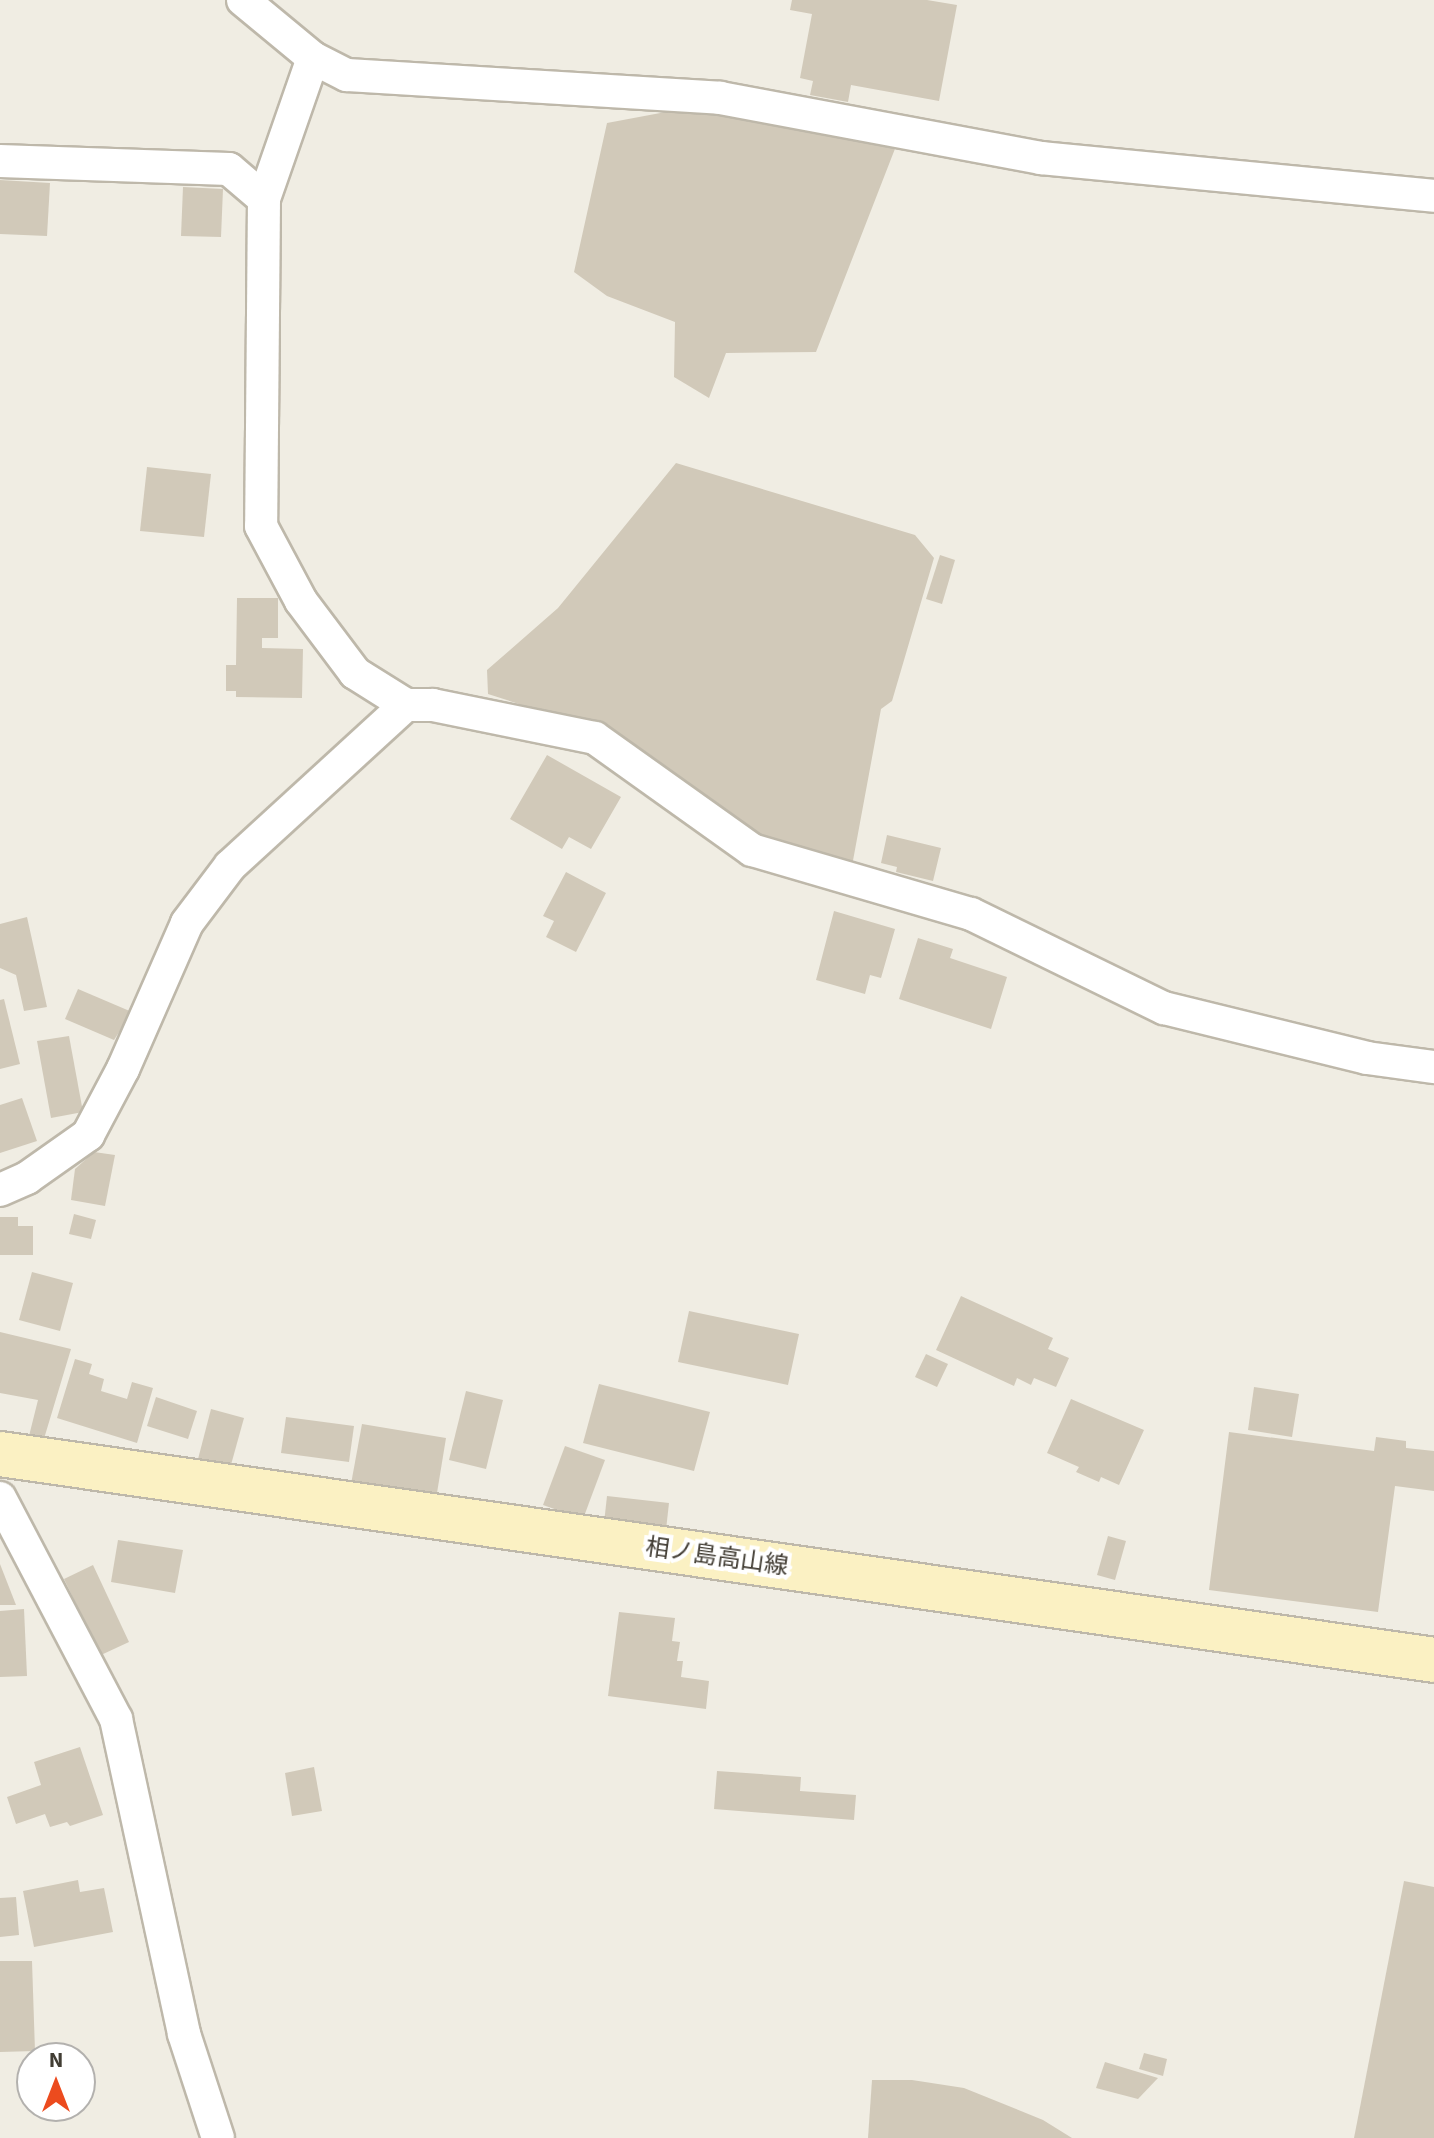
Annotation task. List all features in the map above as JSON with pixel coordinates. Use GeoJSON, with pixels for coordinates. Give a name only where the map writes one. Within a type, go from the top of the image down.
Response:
{"type":"FeatureCollection","features":[{"type":"Feature","properties":{"kind":"main road","name":"相ノ島高山線"},"geometry":{"type":"LineString","coordinates":[[0,1454],[1434,1660]]}},
{"type":"Feature","properties":{"kind":"street"},"geometry":{"type":"LineString","coordinates":[[243,0],[313,58],[347,75],[720,98],[1041,158],[1434,196]]}},
{"type":"Feature","properties":{"kind":"street"},"geometry":{"type":"LineString","coordinates":[[313,58],[264,199],[261,526],[301,601],[355,673],[406,705],[433,705],[595,738],[752,850],[971,914],[1164,1008],[1367,1058],[1434,1067]]}},
{"type":"Feature","properties":{"kind":"street"},"geometry":{"type":"LineString","coordinates":[[0,161],[229,169],[264,199]]}},
{"type":"Feature","properties":{"kind":"street"},"geometry":{"type":"LineString","coordinates":[[0,1190],[27,1178],[88,1135],[123,1069],[187,923],[230,866],[406,705]]}},
{"type":"Feature","properties":{"kind":"street"},"geometry":{"type":"LineString","coordinates":[[0,1498],[116,1719],[184,2034],[218,2138]]}},
{"type":"Feature","properties":{"kind":"building"},"geometry":{"type":"Polygon","coordinates":[[[792,0],[927,0],[957,5],[939,101],[851,85],[848,102],[810,95],[813,81],[800,78],[812,14],[790,10],[792,0]]]}},
{"type":"Feature","properties":{"kind":"building"},"geometry":{"type":"Polygon","coordinates":[[[671,111],[776,116],[898,141],[816,352],[726,353],[709,398],[674,377],[675,322],[607,296],[574,272],[607,123],[671,111]]]}},
{"type":"Feature","properties":{"kind":"building"},"geometry":{"type":"Polygon","coordinates":[[[0,180],[50,183],[47,236],[0,234],[0,180]]]}},
{"type":"Feature","properties":{"kind":"building"},"geometry":{"type":"Polygon","coordinates":[[[183,187],[223,189],[221,237],[181,236],[183,187]]]}},
{"type":"Feature","properties":{"kind":"building"},"geometry":{"type":"Polygon","coordinates":[[[676,463],[915,535],[934,558],[892,701],[881,709],[852,866],[761,841],[593,728],[488,694],[487,670],[558,608],[676,463]]]}},
{"type":"Feature","properties":{"kind":"building"},"geometry":{"type":"Polygon","coordinates":[[[147,467],[211,474],[204,537],[140,531],[147,467]]]}},
{"type":"Feature","properties":{"kind":"building"},"geometry":{"type":"Polygon","coordinates":[[[940,555],[955,560],[942,604],[926,599],[940,555]]]}},
{"type":"Feature","properties":{"kind":"building"},"geometry":{"type":"Polygon","coordinates":[[[237,598],[278,598],[278,638],[262,638],[262,648],[303,649],[302,698],[236,697],[236,691],[226,691],[226,665],[236,665],[237,598]]]}},
{"type":"Feature","properties":{"kind":"building"},"geometry":{"type":"Polygon","coordinates":[[[547,755],[621,797],[591,849],[569,837],[562,849],[510,819],[547,755]]]}},
{"type":"Feature","properties":{"kind":"building"},"geometry":{"type":"Polygon","coordinates":[[[887,835],[941,848],[933,881],[896,872],[897,867],[881,863],[887,835]]]}},
{"type":"Feature","properties":{"kind":"building"},"geometry":{"type":"Polygon","coordinates":[[[566,872],[606,893],[576,952],[546,937],[554,921],[543,916],[566,872]]]}},
{"type":"Feature","properties":{"kind":"building"},"geometry":{"type":"Polygon","coordinates":[[[834,911],[895,929],[881,978],[870,975],[865,994],[816,980],[834,911]]]}},
{"type":"Feature","properties":{"kind":"building"},"geometry":{"type":"Polygon","coordinates":[[[27,917],[47,1007],[24,1011],[16,975],[0,968],[0,924],[27,917]]]}},
{"type":"Feature","properties":{"kind":"building"},"geometry":{"type":"Polygon","coordinates":[[[918,938],[953,949],[950,958],[1007,977],[991,1029],[899,999],[918,938]]]}},
{"type":"Feature","properties":{"kind":"building"},"geometry":{"type":"Polygon","coordinates":[[[78,989],[132,1012],[114,1040],[65,1019],[78,989]]]}},
{"type":"Feature","properties":{"kind":"building"},"geometry":{"type":"Polygon","coordinates":[[[4,999],[20,1064],[0,1069],[0,1000],[4,999]]]}},
{"type":"Feature","properties":{"kind":"building"},"geometry":{"type":"Polygon","coordinates":[[[69,1036],[83,1112],[51,1118],[37,1041],[69,1036]]]}},
{"type":"Feature","properties":{"kind":"building"},"geometry":{"type":"Polygon","coordinates":[[[22,1098],[37,1141],[0,1153],[0,1105],[22,1098]]]}},
{"type":"Feature","properties":{"kind":"building"},"geometry":{"type":"Polygon","coordinates":[[[94,1152],[115,1155],[105,1206],[71,1200],[75,1169],[94,1152]]]}},
{"type":"Feature","properties":{"kind":"building"},"geometry":{"type":"Polygon","coordinates":[[[74,1214],[96,1220],[91,1239],[69,1234],[74,1214]]]}},
{"type":"Feature","properties":{"kind":"building"},"geometry":{"type":"Polygon","coordinates":[[[0,1217],[18,1217],[18,1226],[33,1226],[33,1255],[0,1255],[0,1217]]]}},
{"type":"Feature","properties":{"kind":"building"},"geometry":{"type":"Polygon","coordinates":[[[32,1272],[73,1283],[60,1331],[19,1320],[32,1272]]]}},
{"type":"Feature","properties":{"kind":"building"},"geometry":{"type":"Polygon","coordinates":[[[961,1296],[1053,1338],[1048,1349],[1069,1358],[1056,1387],[1034,1378],[1031,1385],[1017,1378],[1014,1386],[936,1350],[961,1296]]]}},
{"type":"Feature","properties":{"kind":"building"},"geometry":{"type":"Polygon","coordinates":[[[689,1311],[799,1334],[788,1385],[678,1362],[689,1311]]]}},
{"type":"Feature","properties":{"kind":"building"},"geometry":{"type":"Polygon","coordinates":[[[0,1332],[71,1349],[43,1442],[28,1440],[38,1400],[0,1393],[0,1332]]]}},
{"type":"Feature","properties":{"kind":"building"},"geometry":{"type":"Polygon","coordinates":[[[926,1354],[948,1364],[937,1387],[915,1377],[926,1354]]]}},
{"type":"Feature","properties":{"kind":"building"},"geometry":{"type":"Polygon","coordinates":[[[75,1359],[92,1364],[89,1374],[104,1379],[101,1391],[127,1399],[132,1382],[153,1388],[137,1443],[57,1418],[75,1359]]]}},
{"type":"Feature","properties":{"kind":"building"},"geometry":{"type":"Polygon","coordinates":[[[599,1384],[710,1412],[694,1471],[583,1443],[599,1384]]]}},
{"type":"Feature","properties":{"kind":"building"},"geometry":{"type":"Polygon","coordinates":[[[1254,1387],[1299,1394],[1292,1437],[1248,1430],[1254,1387]]]}},
{"type":"Feature","properties":{"kind":"building"},"geometry":{"type":"Polygon","coordinates":[[[466,1391],[503,1400],[486,1469],[449,1460],[466,1391]]]}},
{"type":"Feature","properties":{"kind":"building"},"geometry":{"type":"Polygon","coordinates":[[[156,1397],[197,1411],[188,1439],[147,1426],[156,1397]]]}},
{"type":"Feature","properties":{"kind":"building"},"geometry":{"type":"Polygon","coordinates":[[[1071,1399],[1144,1430],[1119,1485],[1101,1477],[1099,1482],[1076,1472],[1079,1467],[1047,1453],[1071,1399]]]}},
{"type":"Feature","properties":{"kind":"building"},"geometry":{"type":"Polygon","coordinates":[[[211,1409],[244,1418],[229,1472],[197,1463],[211,1409]]]}},
{"type":"Feature","properties":{"kind":"building"},"geometry":{"type":"Polygon","coordinates":[[[286,1417],[354,1426],[349,1462],[281,1453],[286,1417]]]}},
{"type":"Feature","properties":{"kind":"building"},"geometry":{"type":"Polygon","coordinates":[[[362,1424],[446,1438],[436,1499],[351,1484],[362,1424]]]}},
{"type":"Feature","properties":{"kind":"building"},"geometry":{"type":"Polygon","coordinates":[[[1229,1432],[1374,1451],[1376,1437],[1406,1441],[1406,1448],[1434,1451],[1434,1491],[1395,1486],[1378,1612],[1209,1590],[1229,1432]]]}},
{"type":"Feature","properties":{"kind":"building"},"geometry":{"type":"Polygon","coordinates":[[[565,1446],[605,1460],[583,1519],[543,1505],[565,1446]]]}},
{"type":"Feature","properties":{"kind":"building"},"geometry":{"type":"Polygon","coordinates":[[[607,1496],[669,1503],[666,1530],[604,1523],[607,1496]]]}},
{"type":"Feature","properties":{"kind":"building"},"geometry":{"type":"Polygon","coordinates":[[[1108,1536],[1126,1541],[1115,1580],[1097,1575],[1108,1536]]]}},
{"type":"Feature","properties":{"kind":"building"},"geometry":{"type":"Polygon","coordinates":[[[118,1540],[183,1550],[175,1593],[111,1582],[118,1540]]]}},
{"type":"Feature","properties":{"kind":"building"},"geometry":{"type":"Polygon","coordinates":[[[0,1564],[16,1605],[0,1605],[0,1564]]]}},
{"type":"Feature","properties":{"kind":"building"},"geometry":{"type":"Polygon","coordinates":[[[93,1565],[129,1642],[101,1655],[64,1579],[93,1565]]]}},
{"type":"Feature","properties":{"kind":"building"},"geometry":{"type":"Polygon","coordinates":[[[24,1609],[27,1676],[0,1677],[0,1611],[24,1609]]]}},
{"type":"Feature","properties":{"kind":"building"},"geometry":{"type":"Polygon","coordinates":[[[619,1612],[675,1618],[672,1641],[680,1642],[677,1661],[683,1661],[681,1677],[709,1681],[706,1709],[608,1696],[619,1612]]]}},
{"type":"Feature","properties":{"kind":"building"},"geometry":{"type":"Polygon","coordinates":[[[80,1747],[103,1815],[70,1826],[67,1822],[50,1827],[45,1814],[16,1824],[7,1797],[41,1785],[34,1762],[80,1747]]]}},
{"type":"Feature","properties":{"kind":"building"},"geometry":{"type":"Polygon","coordinates":[[[314,1767],[322,1811],[292,1816],[285,1773],[314,1767]]]}},
{"type":"Feature","properties":{"kind":"building"},"geometry":{"type":"Polygon","coordinates":[[[717,1771],[801,1777],[800,1791],[856,1795],[854,1820],[714,1809],[717,1771]]]}},
{"type":"Feature","properties":{"kind":"building"},"geometry":{"type":"Polygon","coordinates":[[[78,1880],[80,1892],[104,1888],[113,1932],[34,1947],[23,1891],[78,1880]]]}},
{"type":"Feature","properties":{"kind":"building"},"geometry":{"type":"Polygon","coordinates":[[[1404,1881],[1434,1887],[1434,2138],[1354,2138],[1404,1881]]]}},
{"type":"Feature","properties":{"kind":"building"},"geometry":{"type":"Polygon","coordinates":[[[16,1897],[19,1935],[0,1937],[0,1898],[16,1897]]]}},
{"type":"Feature","properties":{"kind":"building"},"geometry":{"type":"Polygon","coordinates":[[[0,1961],[32,1961],[35,2042],[16,2042],[16,2052],[0,2052],[0,1961]]]}},
{"type":"Feature","properties":{"kind":"building"},"geometry":{"type":"Polygon","coordinates":[[[1144,2053],[1167,2059],[1163,2076],[1139,2069],[1144,2053]]]}},
{"type":"Feature","properties":{"kind":"building"},"geometry":{"type":"Polygon","coordinates":[[[1105,2062],[1158,2078],[1138,2099],[1096,2088],[1105,2062]]]}},
{"type":"Feature","properties":{"kind":"building"},"geometry":{"type":"Polygon","coordinates":[[[872,2080],[912,2080],[964,2088],[1043,2120],[1072,2138],[868,2138],[872,2080]]]}}]}
